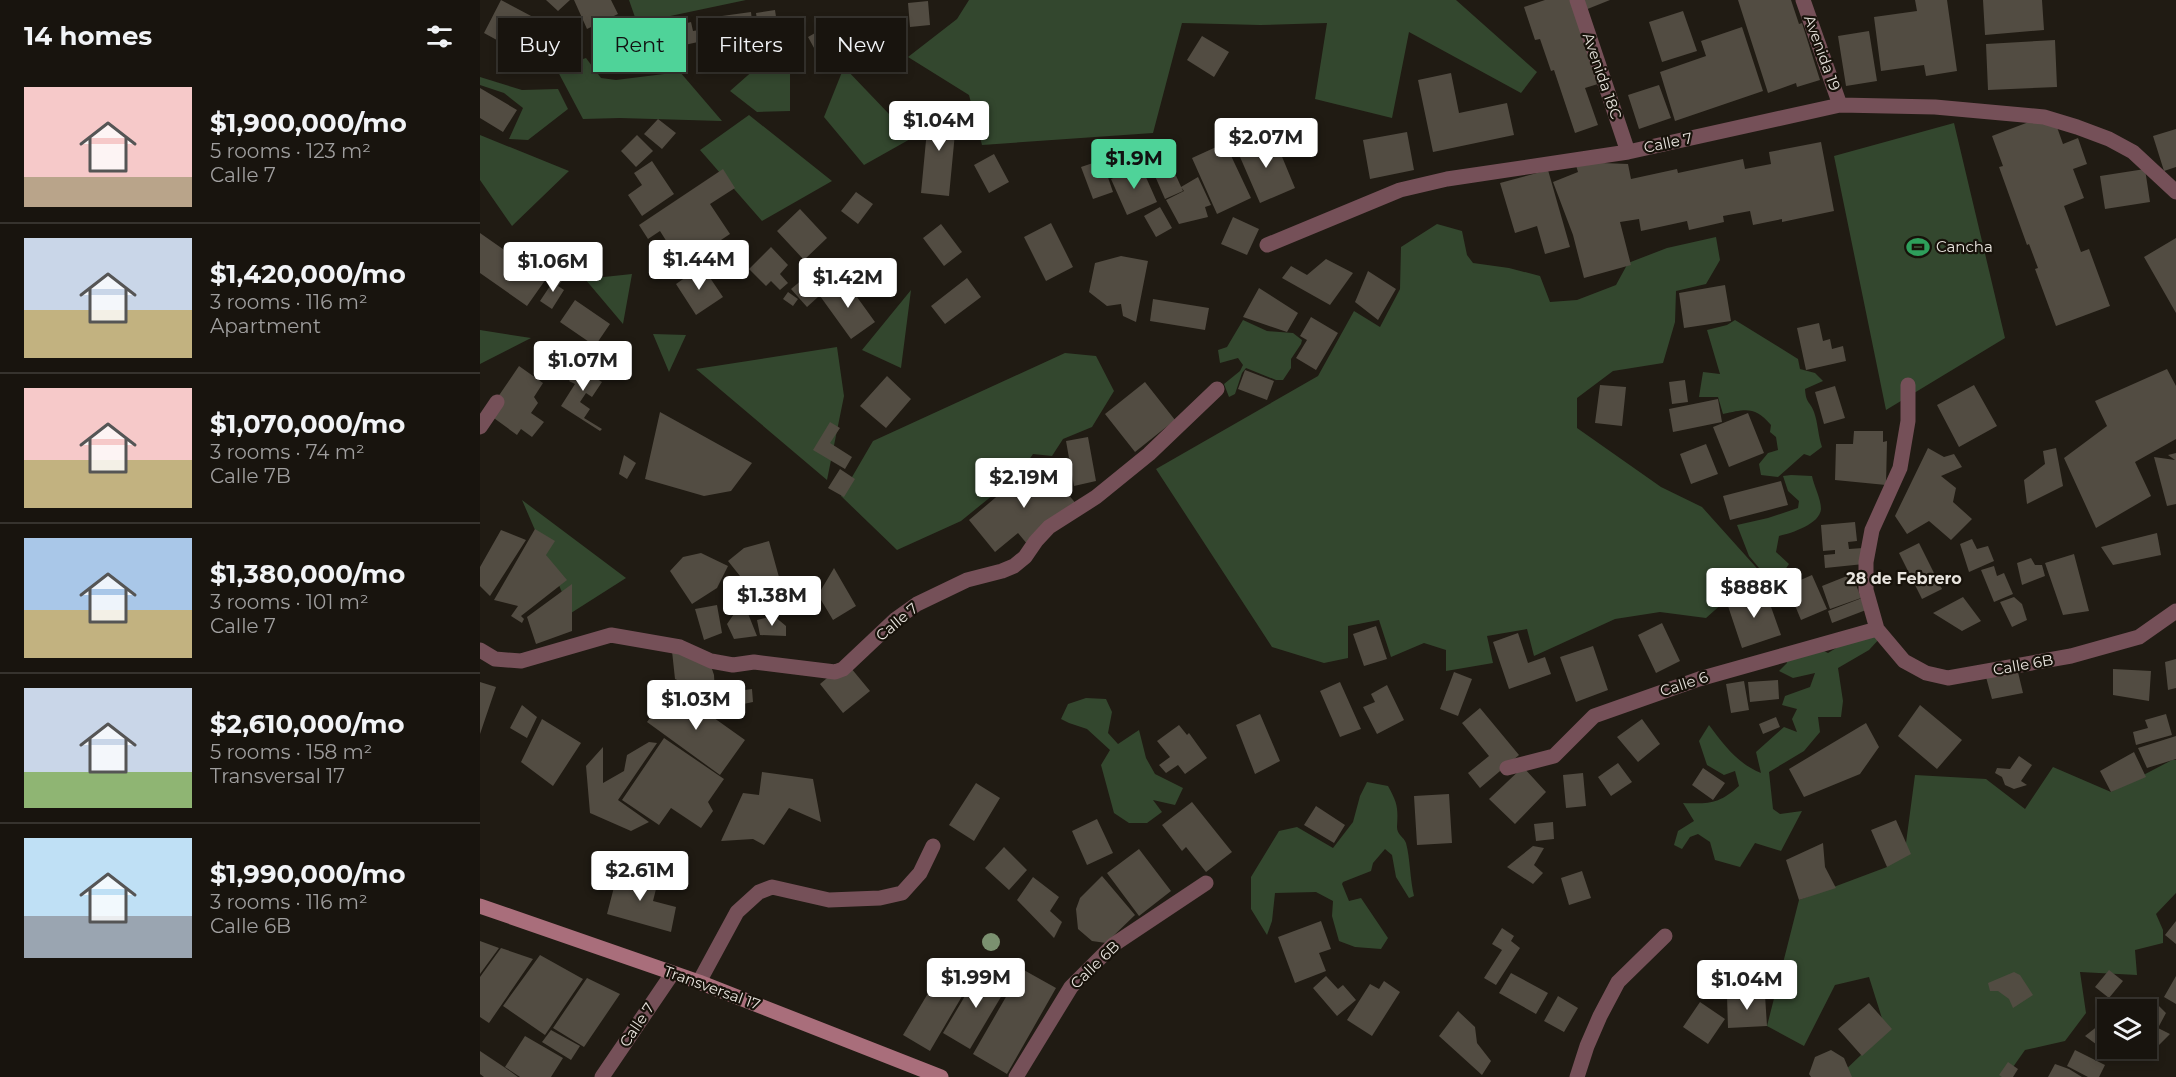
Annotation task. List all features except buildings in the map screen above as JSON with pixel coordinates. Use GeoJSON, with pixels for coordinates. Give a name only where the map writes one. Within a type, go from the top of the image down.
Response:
{"type":"FeatureCollection","features":[{"type":"Feature","properties":{"kind":"main road","name":"Transversal 17"},"geometry":{"type":"LineString","coordinates":[[480,906],[699,982],[941,1077]]}},
{"type":"Feature","properties":{"kind":"street","name":"Avenida 18C"},"geometry":{"type":"LineString","coordinates":[[1576,0],[1628,152]]}},
{"type":"Feature","properties":{"kind":"street","name":"Avenida 19"},"geometry":{"type":"LineString","coordinates":[[1803,0],[1840,105]]}},
{"type":"Feature","properties":{"kind":"street","name":"Calle 7"},"geometry":{"type":"LineString","coordinates":[[1267,245],[1400,190],[1447,179],[1628,152],[1840,105],[1935,107],[2044,117],[2109,139],[2133,152],[2176,192]]}},
{"type":"Feature","properties":{"kind":"street"},"geometry":{"type":"LineString","coordinates":[[1877,629],[1866,590],[1866,562],[1872,530],[1900,468],[1908,422],[1908,385]]}},
{"type":"Feature","properties":{"kind":"street","name":"Calle 7"},"geometry":{"type":"LineString","coordinates":[[480,650],[495,659],[521,661],[611,635],[680,647],[711,661],[733,665],[754,662],[828,671],[843,669],[896,620],[917,604],[967,580],[1014,566],[1025,557],[1049,527],[1096,497],[1149,454],[1217,390]]}},
{"type":"Feature","properties":{"kind":"street"},"geometry":{"type":"LineString","coordinates":[[480,428],[497,402]]}},
{"type":"Feature","properties":{"kind":"street","name":"Calle 6B"},"geometry":{"type":"LineString","coordinates":[[1877,629],[1904,661],[1926,674],[1948,678],[2071,656],[2139,637],[2176,611]]}},
{"type":"Feature","properties":{"kind":"street","name":"Calle 6"},"geometry":{"type":"LineString","coordinates":[[1507,768],[1554,756],[1594,716],[1699,678],[1877,629]]}},
{"type":"Feature","properties":{"kind":"street"},"geometry":{"type":"LineString","coordinates":[[699,982],[737,912],[759,892],[772,887],[829,900],[880,898],[902,893],[920,873],[933,846]]}},
{"type":"Feature","properties":{"kind":"street","name":"Calle 6B"},"geometry":{"type":"LineString","coordinates":[[1016,1077],[1071,987],[1113,945],[1206,883]]}},
{"type":"Feature","properties":{"kind":"street"},"geometry":{"type":"LineString","coordinates":[[1577,1077],[1587,1046],[1618,982],[1665,936]]}},
{"type":"Feature","properties":{"kind":"street","name":"Calle 7"},"geometry":{"type":"LineString","coordinates":[[602,1077],[672,974]]}},
{"type":"Feature","properties":{"kind":"green space"},"geometry":{"type":"Polygon","coordinates":[[[629,0],[746,0],[661,18],[635,18],[629,0]]]}},
{"type":"Feature","properties":{"kind":"green space"},"geometry":{"type":"Polygon","coordinates":[[[969,0],[1456,0],[1537,72],[1521,93],[1409,32],[1392,118],[1315,99],[1327,23],[1260,25],[1182,23],[1153,133],[982,145],[969,95],[908,57],[957,19],[969,0]]]}},
{"type":"Feature","properties":{"kind":"green space"},"geometry":{"type":"Polygon","coordinates":[[[586,58],[593,67],[593,72],[596,72],[601,78],[616,80],[680,72],[722,121],[583,119],[558,72],[581,72],[581,60],[586,58]]]}},
{"type":"Feature","properties":{"kind":"green space"},"geometry":{"type":"Polygon","coordinates":[[[752,72],[790,72],[790,111],[757,112],[730,91],[752,72]]]}},
{"type":"Feature","properties":{"kind":"green space"},"geometry":{"type":"Polygon","coordinates":[[[842,72],[849,72],[912,138],[864,165],[824,117],[842,72]]]}},
{"type":"Feature","properties":{"kind":"green space"},"geometry":{"type":"Polygon","coordinates":[[[480,77],[522,90],[558,89],[568,109],[528,140],[509,139],[523,108],[504,93],[480,85],[480,77]]]}},
{"type":"Feature","properties":{"kind":"green space"},"geometry":{"type":"Polygon","coordinates":[[[749,115],[832,181],[762,221],[700,150],[749,115]]]}},
{"type":"Feature","properties":{"kind":"green space","name":"Cancha"},"geometry":{"type":"Polygon","coordinates":[[[1954,123],[2005,338],[1886,410],[1834,156],[1954,123]]]}},
{"type":"Feature","properties":{"kind":"green space"},"geometry":{"type":"Polygon","coordinates":[[[480,135],[569,171],[512,226],[480,180],[480,135]]]}},
{"type":"Feature","properties":{"kind":"green space"},"geometry":{"type":"Polygon","coordinates":[[[1437,224],[1462,231],[1467,255],[1473,263],[1509,268],[1540,276],[1550,302],[1577,300],[1616,285],[1628,263],[1667,248],[1716,237],[1720,260],[1706,284],[1676,291],[1675,322],[1663,363],[1613,371],[1577,398],[1577,428],[1661,487],[1702,507],[1763,575],[1741,587],[1706,618],[1660,612],[1615,619],[1534,656],[1527,629],[1487,636],[1493,663],[1446,671],[1446,650],[1424,643],[1391,657],[1379,620],[1348,626],[1348,658],[1324,663],[1272,647],[1156,469],[1318,376],[1354,311],[1380,327],[1400,289],[1401,247],[1437,224]]]}},
{"type":"Feature","properties":{"kind":"green space"},"geometry":{"type":"Polygon","coordinates":[[[632,274],[623,324],[585,279],[632,274]]]}},
{"type":"Feature","properties":{"kind":"green space"},"geometry":{"type":"Polygon","coordinates":[[[911,290],[901,368],[862,350],[911,290]]]}},
{"type":"Feature","properties":{"kind":"green space"},"geometry":{"type":"Polygon","coordinates":[[[1243,320],[1267,331],[1293,333],[1302,340],[1291,359],[1291,368],[1283,380],[1276,380],[1246,368],[1235,394],[1229,397],[1224,384],[1240,371],[1243,365],[1238,358],[1220,363],[1218,350],[1227,347],[1243,320]]]}},
{"type":"Feature","properties":{"kind":"green space"},"geometry":{"type":"Polygon","coordinates":[[[1735,320],[1798,359],[1800,369],[1815,373],[1823,381],[1805,389],[1807,400],[1813,408],[1822,447],[1810,456],[1804,454],[1778,477],[1761,475],[1759,464],[1768,453],[1778,450],[1776,437],[1770,432],[1771,425],[1750,410],[1723,414],[1718,397],[1699,397],[1703,372],[1720,374],[1707,330],[1727,325],[1735,320]]]}},
{"type":"Feature","properties":{"kind":"green space"},"geometry":{"type":"Polygon","coordinates":[[[480,330],[531,338],[480,364],[480,330]]]}},
{"type":"Feature","properties":{"kind":"green space"},"geometry":{"type":"Polygon","coordinates":[[[653,334],[686,335],[669,372],[653,334]]]}},
{"type":"Feature","properties":{"kind":"green space"},"geometry":{"type":"Polygon","coordinates":[[[837,347],[844,396],[827,480],[696,369],[837,347]]]}},
{"type":"Feature","properties":{"kind":"green space"},"geometry":{"type":"Polygon","coordinates":[[[1065,353],[1096,356],[1114,391],[1092,427],[1063,439],[1052,456],[1033,454],[1020,473],[961,521],[897,550],[841,496],[873,441],[1065,353]]]}},
{"type":"Feature","properties":{"kind":"green space"},"geometry":{"type":"Polygon","coordinates":[[[1783,476],[1812,476],[1821,509],[1811,523],[1779,536],[1776,552],[1789,564],[1780,577],[1770,581],[1749,556],[1737,525],[1798,508],[1799,501],[1788,491],[1783,476]]]}},
{"type":"Feature","properties":{"kind":"green space"},"geometry":{"type":"Polygon","coordinates":[[[522,500],[626,578],[571,613],[522,500]]]}},
{"type":"Feature","properties":{"kind":"green space"},"geometry":{"type":"Polygon","coordinates":[[[1859,634],[1881,637],[1869,650],[1838,668],[1843,701],[1841,717],[1818,717],[1820,732],[1804,751],[1769,772],[1773,809],[1780,814],[1802,811],[1781,851],[1755,843],[1740,867],[1715,860],[1710,842],[1698,834],[1690,837],[1682,849],[1674,845],[1678,831],[1694,821],[1683,803],[1713,802],[1739,786],[1735,771],[1724,775],[1707,765],[1699,741],[1709,725],[1738,759],[1761,773],[1756,752],[1784,727],[1797,732],[1792,719],[1797,709],[1782,705],[1785,696],[1810,687],[1815,673],[1793,678],[1779,671],[1787,663],[1783,654],[1814,646],[1828,653],[1859,634]]]}},
{"type":"Feature","properties":{"kind":"green space"},"geometry":{"type":"Polygon","coordinates":[[[1086,698],[1106,699],[1112,712],[1108,733],[1118,744],[1139,730],[1146,758],[1155,774],[1183,788],[1175,805],[1153,800],[1162,812],[1147,823],[1129,823],[1114,813],[1101,765],[1110,750],[1087,729],[1061,719],[1068,704],[1086,698]]]}},
{"type":"Feature","properties":{"kind":"green space"},"geometry":{"type":"Polygon","coordinates":[[[2176,760],[2176,893],[2156,914],[2163,930],[2163,943],[2135,950],[2137,975],[2080,972],[2086,1013],[2065,1041],[2025,1050],[2006,1077],[1838,1077],[1886,1031],[1869,977],[1835,985],[1804,1046],[1767,1026],[1799,900],[1887,867],[1906,843],[1915,775],[1986,779],[2025,809],[2053,767],[2111,792],[2176,760]]]}},
{"type":"Feature","properties":{"kind":"green space"},"geometry":{"type":"Polygon","coordinates":[[[1367,782],[1388,786],[1394,797],[1397,810],[1397,830],[1406,843],[1414,896],[1409,898],[1396,877],[1392,855],[1385,849],[1373,863],[1371,871],[1343,882],[1349,901],[1361,898],[1388,938],[1381,949],[1355,947],[1339,941],[1332,916],[1333,901],[1316,892],[1275,893],[1272,921],[1267,935],[1251,909],[1251,877],[1279,831],[1297,827],[1333,848],[1353,822],[1360,796],[1367,782]]]}},
{"type":"Feature","properties":{"kind":"place","name":"Cancha"},"geometry":{"type":"Point","coordinates":[1918,247]}},
{"type":"Feature","properties":{"kind":"district","name":"28 de Febrero"},"geometry":{"type":"Point","coordinates":[1904,578]}}]}
